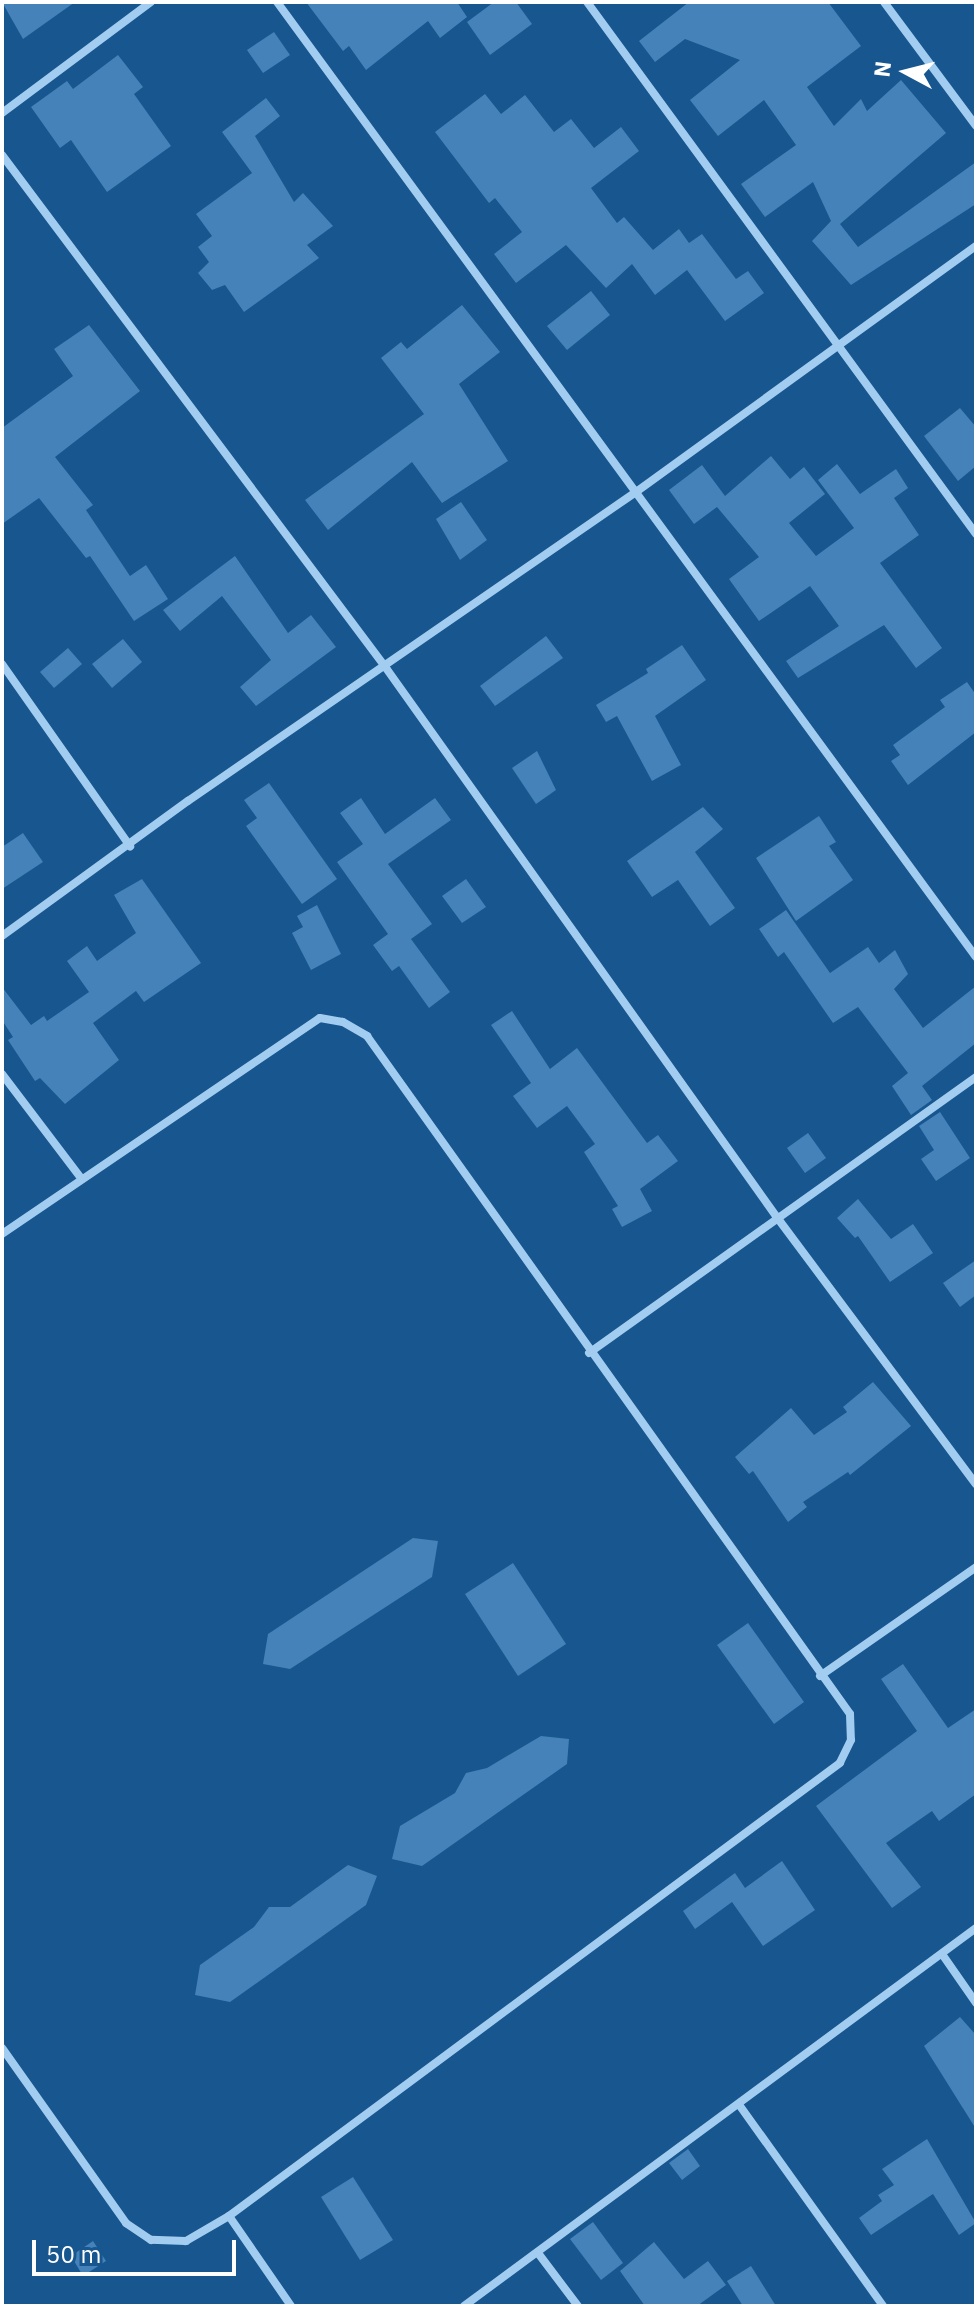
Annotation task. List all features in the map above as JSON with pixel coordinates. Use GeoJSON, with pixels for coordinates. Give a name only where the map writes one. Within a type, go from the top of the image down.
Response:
{"type":"FeatureCollection","features":[{"type":"Feature","properties":{"kind":"street"},"geometry":{"type":"LineString","coordinates":[[2,113],[151,2]]}},
{"type":"Feature","properties":{"kind":"street"},"geometry":{"type":"LineString","coordinates":[[277,2],[976,957]]}},
{"type":"Feature","properties":{"kind":"street"},"geometry":{"type":"LineString","coordinates":[[587,2],[976,534]]}},
{"type":"Feature","properties":{"kind":"street"},"geometry":{"type":"LineString","coordinates":[[884,2],[976,126]]}},
{"type":"Feature","properties":{"kind":"street"},"geometry":{"type":"LineString","coordinates":[[2,155],[386,668],[776,1216],[976,1484]]}},
{"type":"Feature","properties":{"kind":"street"},"geometry":{"type":"LineString","coordinates":[[2,936],[188,801],[386,668],[636,492],[976,246]]}},
{"type":"Feature","properties":{"kind":"street"},"geometry":{"type":"LineString","coordinates":[[2,664],[130,846]]}},
{"type":"Feature","properties":{"kind":"street"},"geometry":{"type":"LineString","coordinates":[[2,1234],[320,1018],[343,1022],[367,1036],[589,1353],[850,1714],[851,1740],[840,1763],[229,2216],[186,2241],[151,2240],[126,2223],[2,2048]]}},
{"type":"Feature","properties":{"kind":"street"},"geometry":{"type":"LineString","coordinates":[[2,1074],[81,1178]]}},
{"type":"Feature","properties":{"kind":"street"},"geometry":{"type":"LineString","coordinates":[[589,1353],[776,1216],[976,1077]]}},
{"type":"Feature","properties":{"kind":"street"},"geometry":{"type":"LineString","coordinates":[[820,1676],[976,1567]]}},
{"type":"Feature","properties":{"kind":"street"},"geometry":{"type":"LineString","coordinates":[[464,2306],[740,2106],[976,1928]]}},
{"type":"Feature","properties":{"kind":"street"},"geometry":{"type":"LineString","coordinates":[[942,1954],[976,2003]]}},
{"type":"Feature","properties":{"kind":"street"},"geometry":{"type":"LineString","coordinates":[[740,2106],[883,2306]]}},
{"type":"Feature","properties":{"kind":"street"},"geometry":{"type":"LineString","coordinates":[[229,2216],[291,2306]]}},
{"type":"Feature","properties":{"kind":"street"},"geometry":{"type":"LineString","coordinates":[[538,2253],[578,2306]]}},
{"type":"Feature","properties":{"kind":"building"},"geometry":{"type":"Polygon","coordinates":[[[2,2],[75,2],[23,39],[2,2]]]}},
{"type":"Feature","properties":{"kind":"building"},"geometry":{"type":"Polygon","coordinates":[[[306,2],[457,2],[467,17],[440,38],[428,21],[366,70],[349,46],[343,51],[306,2]]]}},
{"type":"Feature","properties":{"kind":"building"},"geometry":{"type":"Polygon","coordinates":[[[494,2],[516,2],[532,24],[490,55],[467,22],[494,2]]]}},
{"type":"Feature","properties":{"kind":"building"},"geometry":{"type":"Polygon","coordinates":[[[689,2],[828,2],[861,46],[807,87],[834,126],[861,99],[867,111],[901,80],[946,133],[840,224],[858,247],[976,162],[976,204],[851,285],[812,241],[831,221],[813,182],[765,217],[741,184],[796,145],[764,100],[718,136],[690,100],[740,60],[685,39],[655,62],[639,41],[689,2]]]}},
{"type":"Feature","properties":{"kind":"building"},"geometry":{"type":"Polygon","coordinates":[[[274,32],[290,55],[263,73],[247,50],[274,32]]]}},
{"type":"Feature","properties":{"kind":"building"},"geometry":{"type":"Polygon","coordinates":[[[118,55],[143,87],[134,94],[171,146],[107,192],[71,140],[60,148],[31,107],[67,81],[73,89],[118,55]]]}},
{"type":"Feature","properties":{"kind":"building"},"geometry":{"type":"Polygon","coordinates":[[[485,94],[501,114],[525,95],[554,132],[571,119],[594,148],[621,127],[639,151],[591,188],[617,223],[624,217],[653,250],[679,229],[689,243],[702,234],[736,279],[748,271],[764,293],[725,321],[687,270],[655,295],[632,264],[606,288],[566,245],[516,283],[494,254],[522,232],[495,198],[489,203],[435,132],[485,94]]]}},
{"type":"Feature","properties":{"kind":"building"},"geometry":{"type":"Polygon","coordinates":[[[266,98],[280,116],[255,136],[294,202],[303,193],[333,226],[307,245],[319,258],[244,312],[225,285],[212,290],[198,273],[209,262],[198,247],[212,236],[196,214],[252,173],[222,132],[266,98]]]}},
{"type":"Feature","properties":{"kind":"building"},"geometry":{"type":"Polygon","coordinates":[[[591,291],[610,315],[567,350],[547,326],[591,291]]]}},
{"type":"Feature","properties":{"kind":"building"},"geometry":{"type":"Polygon","coordinates":[[[462,305],[500,352],[459,384],[508,461],[442,503],[412,462],[328,530],[305,500],[424,414],[381,358],[401,342],[407,349],[462,305]]]}},
{"type":"Feature","properties":{"kind":"building"},"geometry":{"type":"Polygon","coordinates":[[[89,325],[140,391],[55,457],[93,505],[86,510],[130,576],[146,565],[168,599],[134,621],[90,556],[86,558],[39,498],[2,524],[2,428],[73,376],[54,349],[89,325]]]}},
{"type":"Feature","properties":{"kind":"building"},"geometry":{"type":"Polygon","coordinates":[[[960,408],[976,427],[976,466],[958,481],[924,436],[960,408]]]}},
{"type":"Feature","properties":{"kind":"building"},"geometry":{"type":"Polygon","coordinates":[[[771,456],[790,479],[804,467],[825,494],[789,523],[816,556],[854,528],[818,480],[837,464],[860,494],[896,469],[908,488],[894,498],[919,535],[880,563],[942,648],[916,668],[884,625],[798,678],[786,661],[839,626],[810,586],[759,621],[729,579],[759,557],[717,507],[694,524],[669,490],[702,465],[725,496],[771,456]]]}},
{"type":"Feature","properties":{"kind":"building"},"geometry":{"type":"Polygon","coordinates":[[[461,502],[487,540],[460,560],[436,519],[461,502]]]}},
{"type":"Feature","properties":{"kind":"building"},"geometry":{"type":"Polygon","coordinates":[[[235,556],[288,633],[311,615],[336,647],[256,706],[240,687],[271,660],[222,596],[180,631],[163,610],[235,556]]]}},
{"type":"Feature","properties":{"kind":"building"},"geometry":{"type":"Polygon","coordinates":[[[546,636],[563,658],[495,706],[480,686],[546,636]]]}},
{"type":"Feature","properties":{"kind":"building"},"geometry":{"type":"Polygon","coordinates":[[[123,639],[142,662],[112,688],[92,664],[123,639]]]}},
{"type":"Feature","properties":{"kind":"building"},"geometry":{"type":"Polygon","coordinates":[[[682,645],[706,680],[655,716],[681,765],[652,781],[617,716],[606,722],[596,705],[648,673],[646,669],[682,645]]]}},
{"type":"Feature","properties":{"kind":"building"},"geometry":{"type":"Polygon","coordinates":[[[68,648],[82,664],[54,688],[40,672],[68,648]]]}},
{"type":"Feature","properties":{"kind":"building"},"geometry":{"type":"Polygon","coordinates":[[[967,682],[976,695],[976,732],[908,785],[891,761],[900,755],[893,745],[945,707],[940,700],[967,682]]]}},
{"type":"Feature","properties":{"kind":"building"},"geometry":{"type":"Polygon","coordinates":[[[537,751],[556,790],[536,804],[512,768],[537,751]]]}},
{"type":"Feature","properties":{"kind":"building"},"geometry":{"type":"Polygon","coordinates":[[[269,783],[337,879],[302,904],[246,826],[257,818],[244,800],[269,783]]]}},
{"type":"Feature","properties":{"kind":"building"},"geometry":{"type":"Polygon","coordinates":[[[361,798],[385,834],[435,798],[451,820],[388,864],[432,924],[411,939],[450,992],[429,1008],[399,966],[392,971],[373,945],[388,934],[337,862],[363,844],[340,813],[361,798]]]}},
{"type":"Feature","properties":{"kind":"building"},"geometry":{"type":"Polygon","coordinates":[[[703,807],[723,829],[695,852],[735,908],[710,926],[678,880],[652,897],[627,861],[703,807]]]}},
{"type":"Feature","properties":{"kind":"building"},"geometry":{"type":"Polygon","coordinates":[[[819,816],[836,842],[829,846],[853,880],[796,921],[756,858],[819,816]]]}},
{"type":"Feature","properties":{"kind":"building"},"geometry":{"type":"Polygon","coordinates":[[[23,833],[43,862],[2,889],[2,847],[23,833]]]}},
{"type":"Feature","properties":{"kind":"building"},"geometry":{"type":"Polygon","coordinates":[[[142,879],[201,963],[144,1002],[136,991],[93,1023],[119,1060],[65,1104],[40,1078],[35,1081],[8,1040],[13,1037],[2,1020],[2,987],[31,1025],[44,1016],[47,1021],[89,992],[67,961],[87,946],[97,961],[136,933],[114,895],[142,879]]]}},
{"type":"Feature","properties":{"kind":"building"},"geometry":{"type":"Polygon","coordinates":[[[466,879],[486,907],[462,923],[442,896],[466,879]]]}},
{"type":"Feature","properties":{"kind":"building"},"geometry":{"type":"Polygon","coordinates":[[[317,905],[341,954],[311,970],[292,933],[303,927],[297,916],[317,905]]]}},
{"type":"Feature","properties":{"kind":"building"},"geometry":{"type":"Polygon","coordinates":[[[786,910],[830,973],[868,947],[879,963],[895,950],[908,974],[894,989],[923,1028],[976,986],[976,1043],[922,1086],[932,1100],[911,1115],[892,1086],[908,1073],[858,1007],[833,1023],[784,952],[778,957],[759,929],[786,910]]]}},
{"type":"Feature","properties":{"kind":"building"},"geometry":{"type":"Polygon","coordinates":[[[512,1011],[550,1069],[577,1048],[647,1143],[658,1135],[678,1161],[640,1189],[652,1211],[622,1227],[612,1209],[618,1206],[584,1152],[595,1144],[567,1106],[537,1128],[513,1096],[531,1083],[491,1025],[512,1011]]]}},
{"type":"Feature","properties":{"kind":"building"},"geometry":{"type":"Polygon","coordinates":[[[940,1112],[970,1158],[936,1181],[921,1159],[934,1150],[919,1126],[940,1112]]]}},
{"type":"Feature","properties":{"kind":"building"},"geometry":{"type":"Polygon","coordinates":[[[808,1133],[826,1158],[805,1173],[787,1148],[808,1133]]]}},
{"type":"Feature","properties":{"kind":"building"},"geometry":{"type":"Polygon","coordinates":[[[858,1199],[891,1239],[913,1224],[933,1253],[890,1282],[858,1236],[855,1238],[837,1218],[858,1199]]]}},
{"type":"Feature","properties":{"kind":"building"},"geometry":{"type":"Polygon","coordinates":[[[976,1260],[976,1295],[960,1307],[943,1283],[976,1260]]]}},
{"type":"Feature","properties":{"kind":"building"},"geometry":{"type":"Polygon","coordinates":[[[873,1382],[911,1426],[850,1475],[848,1472],[803,1502],[807,1507],[788,1522],[753,1471],[749,1474],[735,1457],[791,1408],[814,1435],[847,1412],[843,1407],[873,1382]]]}},
{"type":"Feature","properties":{"kind":"building"},"geometry":{"type":"Polygon","coordinates":[[[413,1538],[438,1541],[432,1577],[290,1669],[263,1664],[268,1634],[413,1538]]]}},
{"type":"Feature","properties":{"kind":"building"},"geometry":{"type":"Polygon","coordinates":[[[513,1563],[566,1644],[518,1676],[465,1594],[513,1563]]]}},
{"type":"Feature","properties":{"kind":"building"},"geometry":{"type":"Polygon","coordinates":[[[748,1623],[804,1702],[774,1724],[717,1645],[748,1623]]]}},
{"type":"Feature","properties":{"kind":"building"},"geometry":{"type":"Polygon","coordinates":[[[903,1664],[948,1728],[976,1709],[976,1794],[939,1821],[932,1811],[886,1843],[921,1887],[892,1908],[816,1806],[917,1731],[881,1679],[903,1664]]]}},
{"type":"Feature","properties":{"kind":"building"},"geometry":{"type":"Polygon","coordinates":[[[541,1736],[569,1739],[567,1764],[422,1866],[392,1859],[400,1826],[455,1793],[466,1773],[487,1768],[541,1736]]]}},
{"type":"Feature","properties":{"kind":"building"},"geometry":{"type":"Polygon","coordinates":[[[782,1861],[815,1910],[763,1946],[732,1902],[695,1929],[683,1911],[735,1873],[745,1888],[782,1861]]]}},
{"type":"Feature","properties":{"kind":"building"},"geometry":{"type":"Polygon","coordinates":[[[348,1865],[377,1876],[366,1905],[230,2002],[195,1995],[200,1965],[254,1927],[269,1907],[290,1907],[348,1865]]]}},
{"type":"Feature","properties":{"kind":"building"},"geometry":{"type":"Polygon","coordinates":[[[960,2017],[976,2035],[976,2129],[924,2046],[960,2017]]]}},
{"type":"Feature","properties":{"kind":"building"},"geometry":{"type":"Polygon","coordinates":[[[927,2139],[976,2223],[959,2235],[933,2194],[871,2235],[859,2218],[882,2201],[878,2195],[894,2185],[882,2169],[927,2139]]]}},
{"type":"Feature","properties":{"kind":"building"},"geometry":{"type":"Polygon","coordinates":[[[688,2149],[700,2166],[682,2180],[669,2163],[688,2149]]]}},
{"type":"Feature","properties":{"kind":"building"},"geometry":{"type":"Polygon","coordinates":[[[353,2177],[393,2240],[360,2260],[321,2197],[353,2177]]]}},
{"type":"Feature","properties":{"kind":"building"},"geometry":{"type":"Polygon","coordinates":[[[593,2222],[623,2263],[601,2280],[570,2239],[593,2222]]]}},
{"type":"Feature","properties":{"kind":"building"},"geometry":{"type":"Polygon","coordinates":[[[93,2241],[106,2261],[83,2276],[71,2256],[93,2241]]]}},
{"type":"Feature","properties":{"kind":"building"},"geometry":{"type":"Polygon","coordinates":[[[654,2242],[684,2279],[708,2261],[726,2285],[697,2306],[645,2306],[620,2271],[654,2242]]]}},
{"type":"Feature","properties":{"kind":"building"},"geometry":{"type":"Polygon","coordinates":[[[751,2266],[776,2306],[743,2306],[727,2281],[751,2266]]]}}]}
